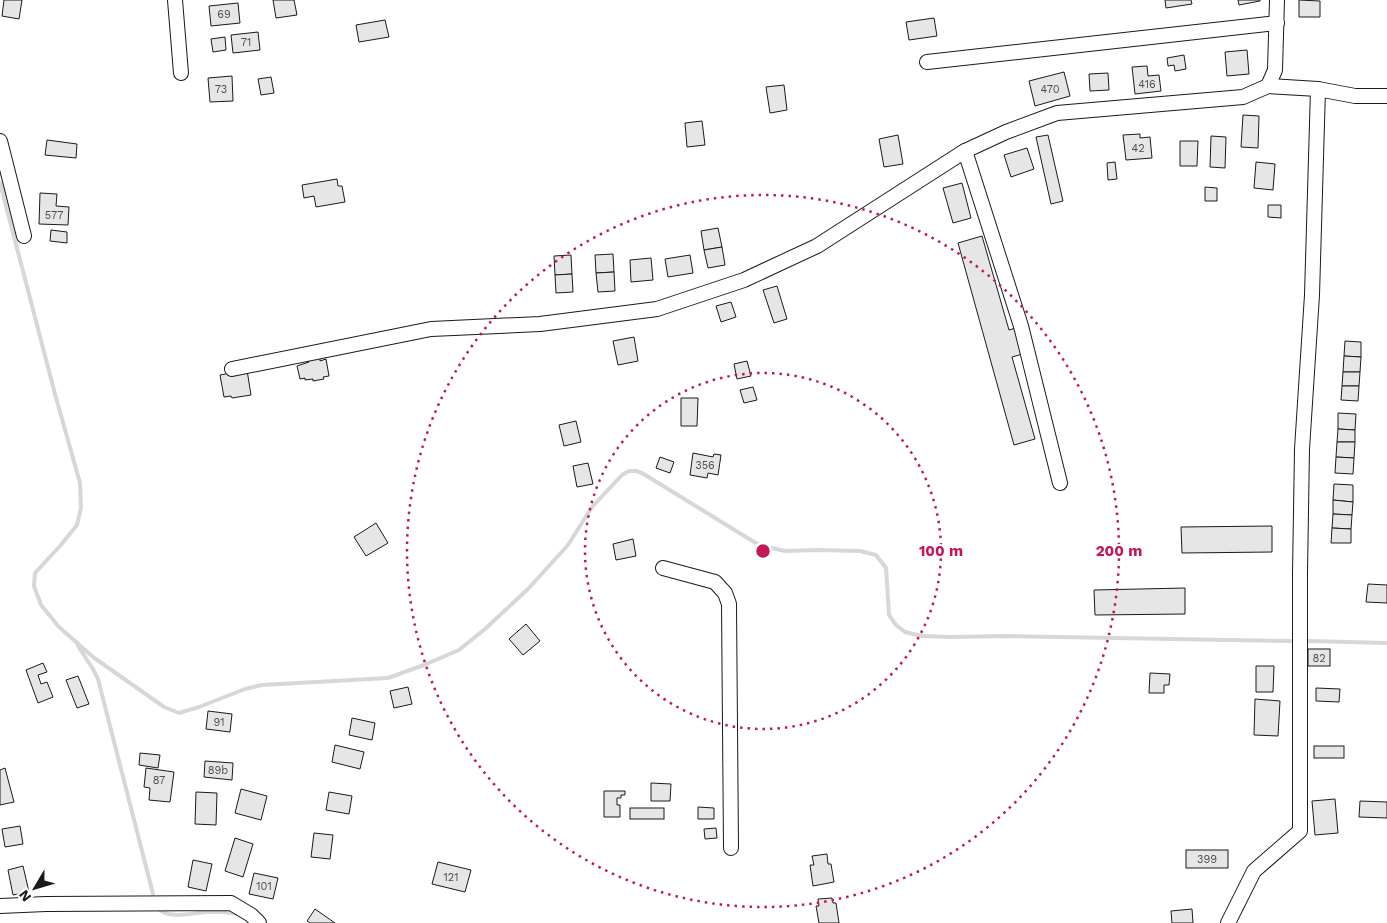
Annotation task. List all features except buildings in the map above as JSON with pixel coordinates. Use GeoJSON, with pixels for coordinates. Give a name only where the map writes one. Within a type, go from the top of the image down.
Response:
{"type":"FeatureCollection","features":[{"type":"Feature","properties":{"kind":"street"},"geometry":{"type":"LineString","coordinates":[[175,0],[181,73]]}},
{"type":"Feature","properties":{"kind":"street"},"geometry":{"type":"LineString","coordinates":[[1268,86],[1275,70],[1277,0]]}},
{"type":"Feature","properties":{"kind":"street"},"geometry":{"type":"LineString","coordinates":[[927,62],[1277,23]]}},
{"type":"Feature","properties":{"kind":"street"},"geometry":{"type":"LineString","coordinates":[[232,369],[431,329],[540,324],[657,309],[744,280],[817,246],[964,151],[1006,132],[1057,113],[1243,96],[1268,86],[1318,89],[1355,96],[1387,96]]}},
{"type":"Feature","properties":{"kind":"street"},"geometry":{"type":"LineString","coordinates":[[1228,923],[1254,871],[1300,830],[1302,449],[1312,295],[1318,89]]}},
{"type":"Feature","properties":{"kind":"street"},"geometry":{"type":"LineString","coordinates":[[0,141],[24,236]]}},
{"type":"Feature","properties":{"kind":"street"},"geometry":{"type":"LineString","coordinates":[[964,151],[1021,326],[1060,483]]}},
{"type":"Feature","properties":{"kind":"street"},"geometry":{"type":"LineString","coordinates":[[663,568],[716,582],[725,593],[728,604],[731,848]]}},
{"type":"Feature","properties":{"kind":"street"},"geometry":{"type":"LineString","coordinates":[[0,906],[231,903],[251,915],[259,923]]}},
{"type":"Feature","properties":{"kind":"waterway"},"geometry":{"type":"LineString","coordinates":[[0,183],[80,483],[81,508],[77,525],[35,573],[34,586],[41,605],[59,627],[93,657],[164,707],[179,713],[245,689],[262,685],[388,678],[459,650],[528,589],[568,545],[592,507],[622,475],[629,471],[642,473],[759,545],[785,551],[860,551],[876,555],[886,568],[889,615],[896,625],[905,632],[922,636],[950,637],[1008,636],[1290,641]]}},
{"type":"Feature","properties":{"kind":"waterway"},"geometry":{"type":"LineString","coordinates":[[1309,641],[1387,643]]}},
{"type":"Feature","properties":{"kind":"waterway"},"geometry":{"type":"LineString","coordinates":[[78,646],[98,679],[153,894]]}},
{"type":"Feature","properties":{"kind":"waterway"},"geometry":{"type":"LineString","coordinates":[[157,908],[162,912],[174,915],[207,912],[238,914]]}}]}
